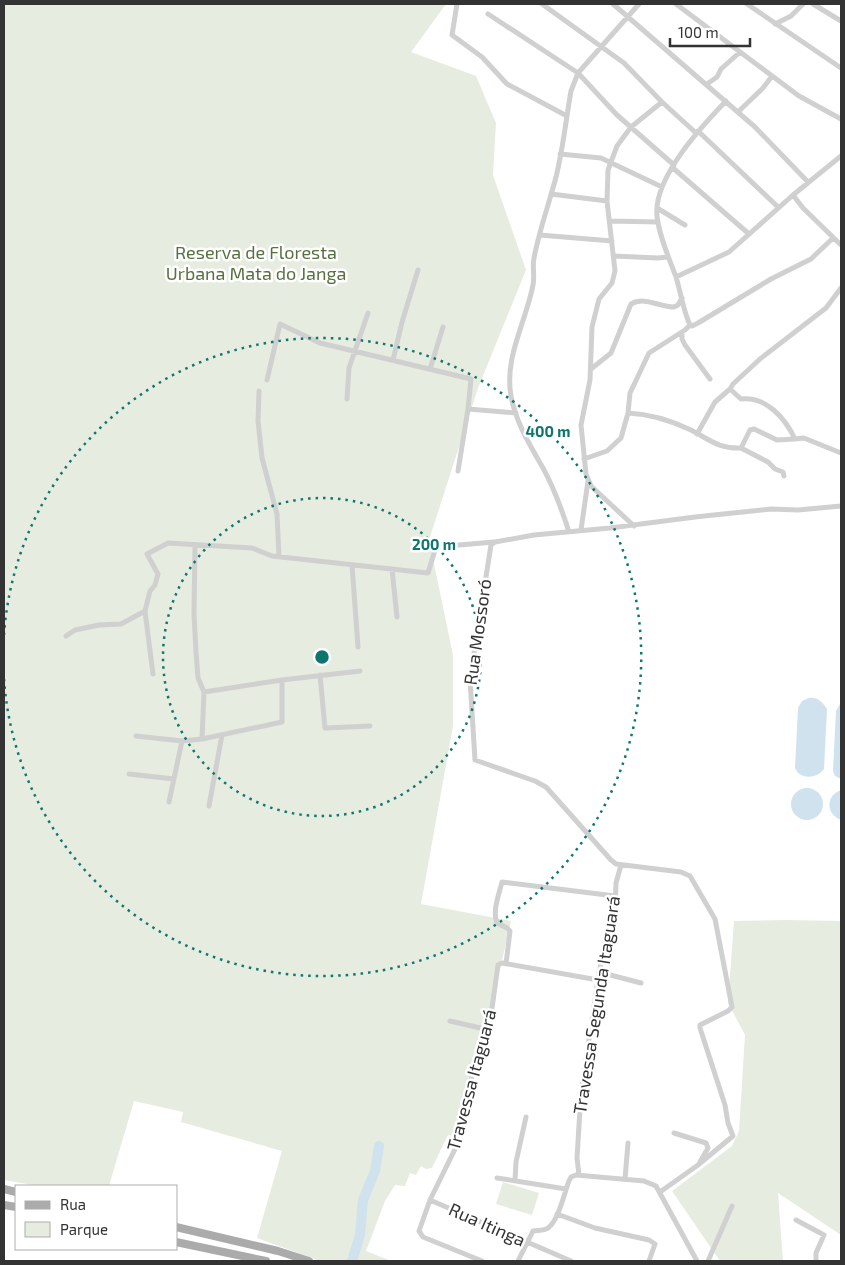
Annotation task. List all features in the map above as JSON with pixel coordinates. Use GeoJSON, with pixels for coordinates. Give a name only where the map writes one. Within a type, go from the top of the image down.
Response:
{"type":"FeatureCollection","features":[{"type":"Feature","properties":{"kind":"main road"},"geometry":{"type":"LineString","coordinates":[[178,1228],[278,1251],[300,1260],[309,1261]]}},
{"type":"Feature","properties":{"kind":"main road"},"geometry":{"type":"LineString","coordinates":[[178,1242],[266,1261]]}},
{"type":"Feature","properties":{"kind":"street"},"geometry":{"type":"LineString","coordinates":[[457,4],[452,35],[482,57],[507,84],[567,116]]}},
{"type":"Feature","properties":{"kind":"street"},"geometry":{"type":"LineString","coordinates":[[542,4],[624,63],[662,102],[778,207]]}},
{"type":"Feature","properties":{"kind":"street"},"geometry":{"type":"LineString","coordinates":[[613,4],[726,101],[776,148],[808,182]]}},
{"type":"Feature","properties":{"kind":"street"},"geometry":{"type":"LineString","coordinates":[[570,532],[552,487],[527,441],[516,413],[509,383],[510,369],[533,284],[533,264],[560,154],[571,91],[578,72],[629,17],[638,4]]}},
{"type":"Feature","properties":{"kind":"street"},"geometry":{"type":"LineString","coordinates":[[676,4],[799,96],[841,119]]}},
{"type":"Feature","properties":{"kind":"street"},"geometry":{"type":"LineString","coordinates":[[746,4],[841,68]]}},
{"type":"Feature","properties":{"kind":"street"},"geometry":{"type":"LineString","coordinates":[[775,24],[791,16],[803,4]]}},
{"type":"Feature","properties":{"kind":"street"},"geometry":{"type":"LineString","coordinates":[[813,4],[841,21]]}},
{"type":"Feature","properties":{"kind":"street"},"geometry":{"type":"LineString","coordinates":[[488,14],[578,72],[630,127],[749,234]]}},
{"type":"Feature","properties":{"kind":"street"},"geometry":{"type":"LineString","coordinates":[[707,84],[717,77],[721,69],[740,52]]}},
{"type":"Feature","properties":{"kind":"street"},"geometry":{"type":"LineString","coordinates":[[738,112],[763,88],[772,76]]}},
{"type":"Feature","properties":{"kind":"street"},"geometry":{"type":"LineString","coordinates":[[690,325],[658,222],[657,208],[662,188],[674,166],[697,132],[726,101]]}},
{"type":"Feature","properties":{"kind":"street"},"geometry":{"type":"LineString","coordinates":[[580,530],[588,481],[581,425],[591,369],[592,327],[596,308],[602,294],[613,280],[614,256],[607,201],[610,161],[617,146],[630,127],[662,102]]}},
{"type":"Feature","properties":{"kind":"street"},"geometry":{"type":"LineString","coordinates":[[560,154],[586,156],[610,161],[662,188]]}},
{"type":"Feature","properties":{"kind":"street"},"geometry":{"type":"LineString","coordinates":[[676,277],[729,252],[778,207],[841,156]]}},
{"type":"Feature","properties":{"kind":"street"},"geometry":{"type":"LineString","coordinates":[[551,194],[607,201]]}},
{"type":"Feature","properties":{"kind":"street"},"geometry":{"type":"LineString","coordinates":[[793,195],[803,208],[841,245]]}},
{"type":"Feature","properties":{"kind":"street"},"geometry":{"type":"LineString","coordinates":[[657,208],[685,225]]}},
{"type":"Feature","properties":{"kind":"street"},"geometry":{"type":"LineString","coordinates":[[610,220],[658,222]]}},
{"type":"Feature","properties":{"kind":"street"},"geometry":{"type":"LineString","coordinates":[[540,235],[612,242]]}},
{"type":"Feature","properties":{"kind":"street"},"geometry":{"type":"LineString","coordinates":[[584,459],[607,450],[621,438],[628,413],[630,393],[649,353],[690,325],[695,326],[763,283],[811,259],[833,238]]}},
{"type":"Feature","properties":{"kind":"street"},"geometry":{"type":"LineString","coordinates":[[614,256],[668,257]]}},
{"type":"Feature","properties":{"kind":"street"},"geometry":{"type":"LineString","coordinates":[[393,360],[418,270]]}},
{"type":"Feature","properties":{"kind":"street"},"geometry":{"type":"LineString","coordinates":[[697,434],[715,402],[760,359],[826,308],[841,288]]}},
{"type":"Feature","properties":{"kind":"street"},"geometry":{"type":"LineString","coordinates":[[591,369],[611,353],[631,304],[640,300],[674,307],[682,298]]}},
{"type":"Feature","properties":{"kind":"street"},"geometry":{"type":"LineString","coordinates":[[347,399],[349,368],[368,313]]}},
{"type":"Feature","properties":{"kind":"street"},"geometry":{"type":"LineString","coordinates":[[266,380],[280,324],[320,343],[472,379],[458,471]]}},
{"type":"Feature","properties":{"kind":"street"},"geometry":{"type":"LineString","coordinates":[[430,369],[443,327]]}},
{"type":"Feature","properties":{"kind":"street"},"geometry":{"type":"LineString","coordinates":[[682,332],[682,339],[685,345],[710,379]]}},
{"type":"Feature","properties":{"kind":"street"},"geometry":{"type":"LineString","coordinates":[[730,389],[738,398],[755,399],[772,408],[787,424],[795,439]]}},
{"type":"Feature","properties":{"kind":"street"},"geometry":{"type":"LineString","coordinates":[[259,391],[258,421],[262,458],[276,514],[278,557]]}},
{"type":"Feature","properties":{"kind":"street"},"geometry":{"type":"LineString","coordinates":[[468,409],[516,413]]}},
{"type":"Feature","properties":{"kind":"street"},"geometry":{"type":"LineString","coordinates":[[628,413],[658,418],[727,448],[741,448],[768,462],[771,467],[783,472],[784,476]]}},
{"type":"Feature","properties":{"kind":"street"},"geometry":{"type":"LineString","coordinates":[[741,448],[750,430],[754,429],[778,440],[804,438],[841,452]]}},
{"type":"Feature","properties":{"kind":"street"},"geometry":{"type":"LineString","coordinates":[[588,481],[634,526]]}},
{"type":"Feature","properties":{"kind":"street"},"geometry":{"type":"LineString","coordinates":[[153,674],[145,611],[150,591],[155,585],[158,574],[147,554],[168,543],[252,548],[278,557],[428,573],[436,547],[495,542],[580,530],[634,526],[695,516],[771,509],[798,510],[841,506]]}},
{"type":"Feature","properties":{"kind":"street","name":"Rua Mossoró"},"geometry":{"type":"LineString","coordinates":[[495,542],[492,543],[490,548],[470,679],[475,758],[478,762],[535,780],[546,786],[611,860],[621,865]]}},
{"type":"Feature","properties":{"kind":"street"},"geometry":{"type":"LineString","coordinates":[[195,544],[194,614],[196,652],[198,678],[204,692],[202,739]]}},
{"type":"Feature","properties":{"kind":"street"},"geometry":{"type":"LineString","coordinates":[[352,565],[358,647]]}},
{"type":"Feature","properties":{"kind":"street"},"geometry":{"type":"LineString","coordinates":[[392,569],[396,617]]}},
{"type":"Feature","properties":{"kind":"street"},"geometry":{"type":"LineString","coordinates":[[66,636],[75,630],[100,625],[121,624],[145,611]]}},
{"type":"Feature","properties":{"kind":"street"},"geometry":{"type":"LineString","coordinates":[[204,692],[360,671]]}},
{"type":"Feature","properties":{"kind":"street"},"geometry":{"type":"LineString","coordinates":[[320,676],[325,728],[370,726]]}},
{"type":"Feature","properties":{"kind":"street"},"geometry":{"type":"LineString","coordinates":[[136,736],[182,741],[202,739],[282,722],[282,680]]}},
{"type":"Feature","properties":{"kind":"street"},"geometry":{"type":"LineString","coordinates":[[209,806],[222,735]]}},
{"type":"Feature","properties":{"kind":"street"},"geometry":{"type":"LineString","coordinates":[[170,802],[182,741]]}},
{"type":"Feature","properties":{"kind":"street"},"geometry":{"type":"LineString","coordinates":[[129,774],[174,779]]}},
{"type":"Feature","properties":{"kind":"street"},"geometry":{"type":"LineString","coordinates":[[621,865],[688,874],[711,910],[717,924],[732,1007],[728,1012],[700,1025],[725,1105],[728,1123],[733,1135],[732,1138],[660,1192]]}},
{"type":"Feature","properties":{"kind":"street","name":"Travessa Segunda Itaguará"},"geometry":{"type":"LineString","coordinates":[[580,1175],[577,1158],[581,1093],[604,945],[615,913],[615,896],[621,865]]}},
{"type":"Feature","properties":{"kind":"street","name":"Travessa Itaguará"},"geometry":{"type":"LineString","coordinates":[[430,1200],[456,1147],[473,1072],[489,1030],[496,969],[499,964],[506,964],[510,931],[497,923],[495,919],[502,882],[615,896]]}},
{"type":"Feature","properties":{"kind":"street"},"geometry":{"type":"LineString","coordinates":[[506,964],[598,980]]}},
{"type":"Feature","properties":{"kind":"street"},"geometry":{"type":"LineString","coordinates":[[600,972],[641,983]]}},
{"type":"Feature","properties":{"kind":"street"},"geometry":{"type":"LineString","coordinates":[[450,1021],[489,1030]]}},
{"type":"Feature","properties":{"kind":"street"},"geometry":{"type":"LineString","coordinates":[[515,1180],[516,1162],[526,1117]]}},
{"type":"Feature","properties":{"kind":"street"},"geometry":{"type":"LineString","coordinates":[[674,1133],[704,1142],[707,1145],[708,1148],[698,1165]]}},
{"type":"Feature","properties":{"kind":"street"},"geometry":{"type":"LineString","coordinates":[[625,1179],[628,1143]]}},
{"type":"Feature","properties":{"kind":"street"},"geometry":{"type":"LineString","coordinates":[[518,1261],[533,1231],[548,1228],[557,1214],[569,1181],[573,1176],[580,1175],[644,1181],[656,1186],[697,1261]]}},
{"type":"Feature","properties":{"kind":"street"},"geometry":{"type":"LineString","coordinates":[[497,1178],[566,1189]]}},
{"type":"Feature","properties":{"kind":"street","name":"Rua Itinga"},"geometry":{"type":"LineString","coordinates":[[482,1261],[423,1237],[420,1234],[419,1228],[430,1200],[526,1243],[572,1261]]}},
{"type":"Feature","properties":{"kind":"street"},"geometry":{"type":"LineString","coordinates":[[708,1261],[732,1206]]}},
{"type":"Feature","properties":{"kind":"street"},"geometry":{"type":"LineString","coordinates":[[557,1214],[600,1230],[649,1240],[654,1244],[649,1261]]}},
{"type":"Feature","properties":{"kind":"street"},"geometry":{"type":"LineString","coordinates":[[796,1220],[824,1235],[816,1253],[816,1261]]}},
{"type":"Feature","properties":{"kind":"green space","name":"Reserva de Floresta Urbana Mata do Janga"},"geometry":{"type":"Polygon","coordinates":[[[4,4],[446,4],[411,52],[476,76],[496,123],[493,175],[526,270],[478,388],[429,540],[453,655],[453,726],[421,904],[511,921],[487,1026],[473,1065],[454,1136],[448,1135],[432,1168],[426,1169],[421,1166],[416,1175],[410,1173],[405,1186],[395,1185],[385,1201],[366,1251],[391,1261],[320,1261],[257,1238],[282,1151],[181,1122],[183,1112],[134,1101],[109,1185],[32,1185],[4,1180],[4,4]]]}},
{"type":"Feature","properties":{"kind":"green space"},"geometry":{"type":"Polygon","coordinates":[[[734,921],[841,921],[841,1235],[778,1193],[783,1261],[720,1261],[672,1191],[732,1146],[739,1131],[745,1035],[728,1003],[734,921]]]}},
{"type":"Feature","properties":{"kind":"green space"},"geometry":{"type":"Polygon","coordinates":[[[503,1182],[539,1193],[532,1215],[496,1204],[503,1182]]]}},
{"type":"Feature","properties":{"kind":"water"},"geometry":{"type":"Polygon","coordinates":[[[815,698],[820,701],[827,709],[824,769],[817,775],[809,777],[801,775],[795,768],[798,708],[802,701],[815,698]]]}},
{"type":"Feature","properties":{"kind":"water"},"geometry":{"type":"Polygon","coordinates":[[[840,704],[841,779],[835,776],[833,771],[836,711],[840,704]]]}},
{"type":"Feature","properties":{"kind":"water"},"geometry":{"type":"Polygon","coordinates":[[[807,788],[813,789],[818,793],[822,798],[822,810],[818,815],[813,819],[807,820],[801,819],[796,815],[792,810],[791,804],[792,798],[796,793],[801,789],[807,788]]]}},
{"type":"Feature","properties":{"kind":"water"},"geometry":{"type":"Polygon","coordinates":[[[841,790],[841,820],[832,814],[829,805],[832,796],[841,790]]]}},
{"type":"Feature","properties":{"kind":"waterway"},"geometry":{"type":"LineString","coordinates":[[352,1261],[360,1235],[363,1200],[375,1171],[379,1146]]}}]}
